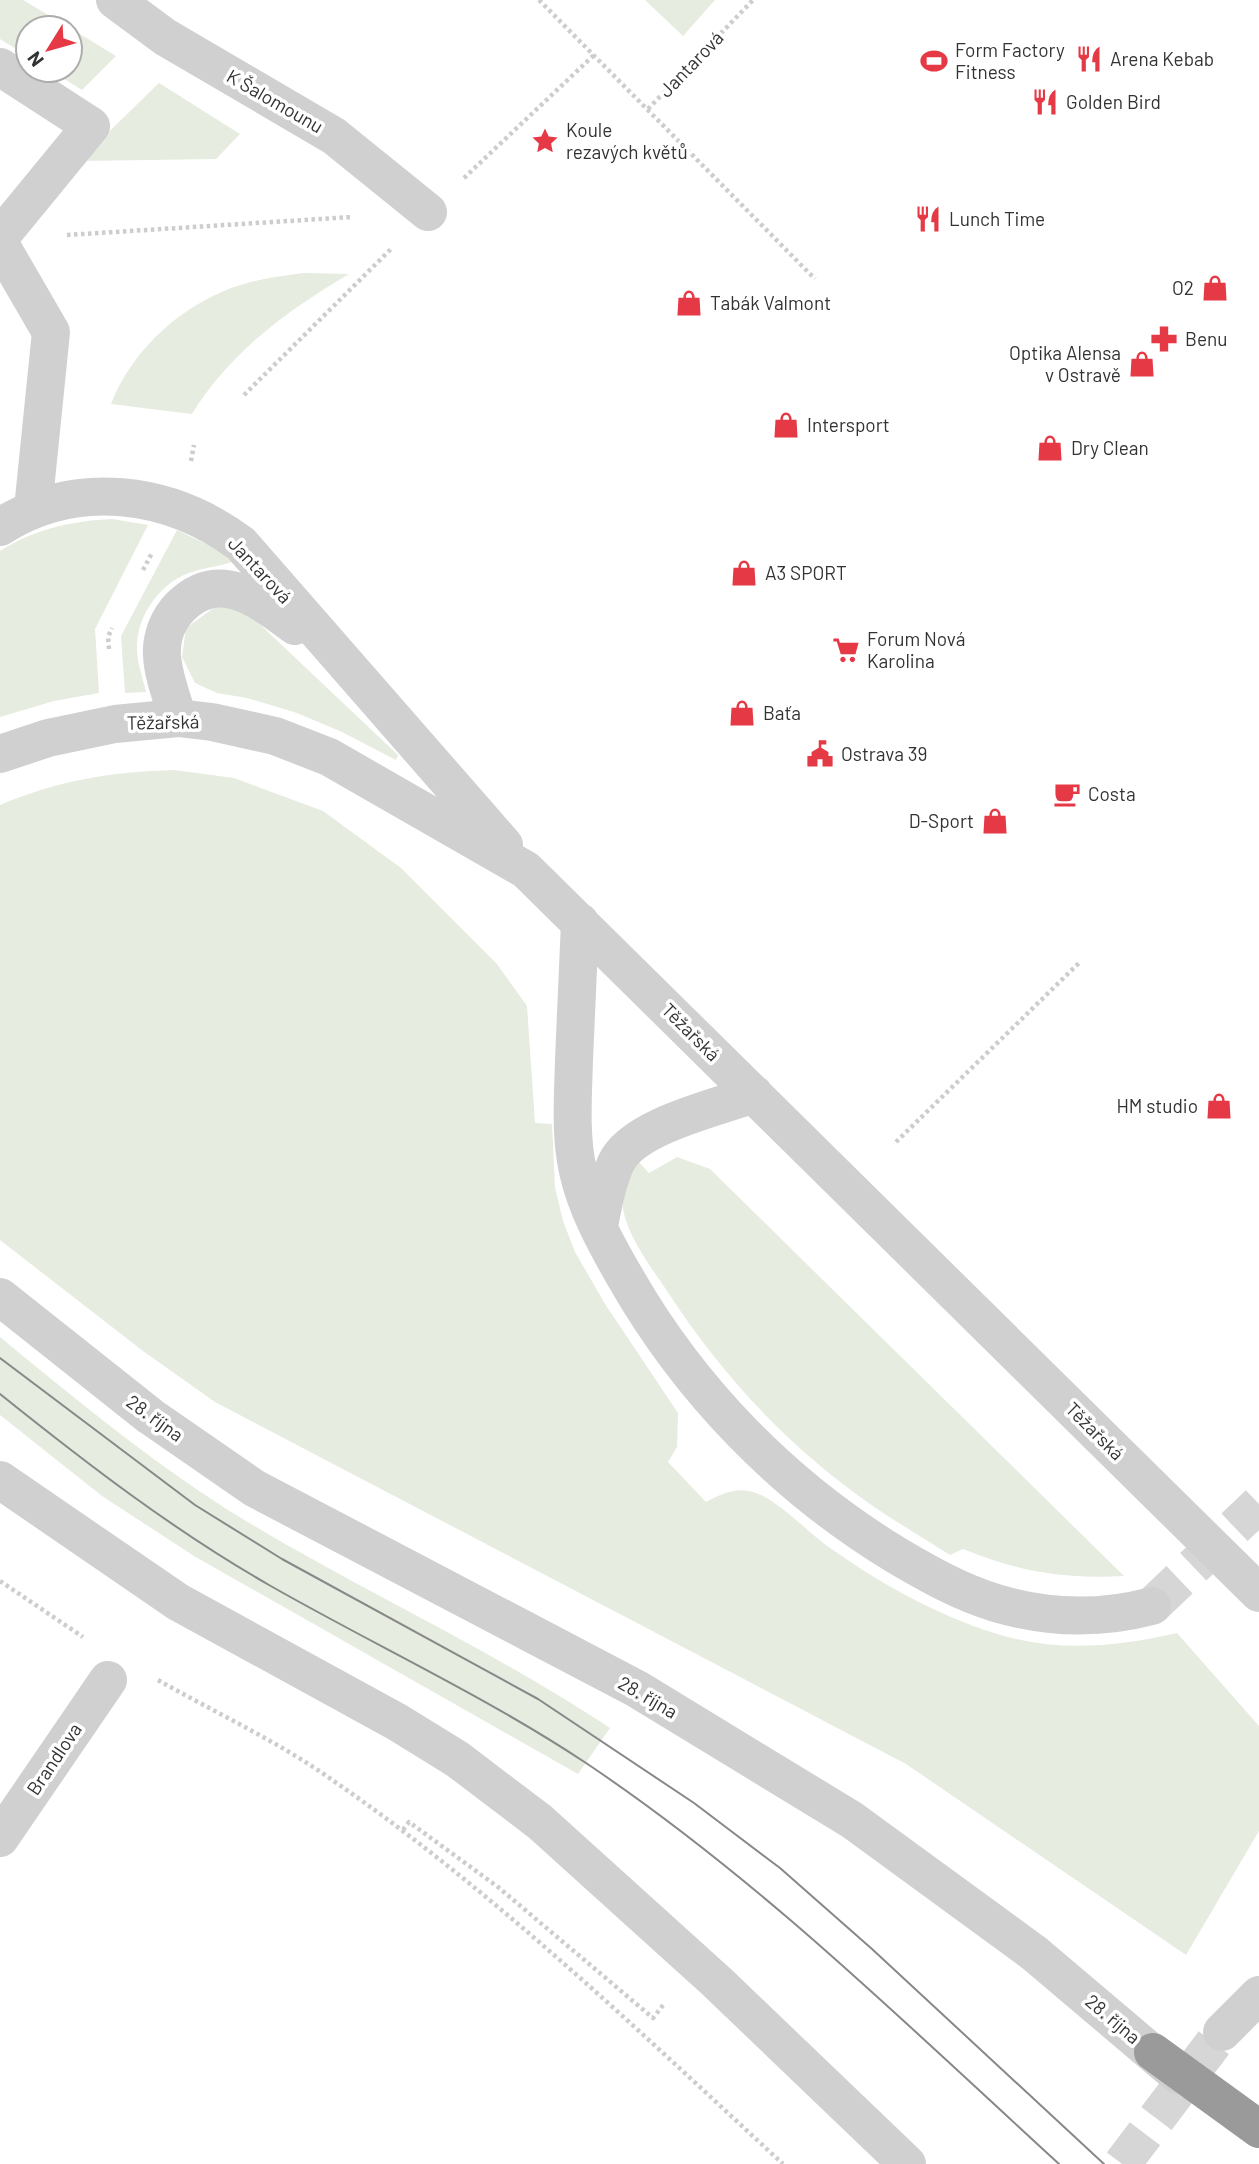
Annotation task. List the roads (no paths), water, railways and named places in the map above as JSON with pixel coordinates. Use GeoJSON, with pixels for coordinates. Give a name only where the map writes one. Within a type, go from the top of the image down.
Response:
{"type":"FeatureCollection","features":[{"type":"Feature","properties":{"kind":"highway"},"geometry":{"type":"LineString","coordinates":[[1153,2052],[1259,2129]]}},
{"type":"Feature","properties":{"kind":"street","name":"K Šalomounu"},"geometry":{"type":"LineString","coordinates":[[115,0],[164,37],[334,136],[428,212]]}},
{"type":"Feature","properties":{"kind":"street"},"geometry":{"type":"LineString","coordinates":[[0,67],[91,126],[0,237]]}},
{"type":"Feature","properties":{"kind":"street"},"geometry":{"type":"LineString","coordinates":[[0,244],[51,332],[33,509]]}},
{"type":"Feature","properties":{"kind":"street","name":"Jantarová"},"geometry":{"type":"LineString","coordinates":[[0,527],[33,509],[80,498],[116,496],[155,501],[202,520],[241,544],[526,870]]}},
{"type":"Feature","properties":{"kind":"street","name":"Jantarová"},"geometry":{"type":"LineString","coordinates":[[178,718],[166,676],[163,642],[171,617],[201,591],[231,587],[261,601],[341,661]]}},
{"type":"Feature","properties":{"kind":"street","name":"Těžařská"},"geometry":{"type":"LineString","coordinates":[[0,754],[84,729],[178,718],[212,722],[303,746],[355,771],[526,870],[1259,1593]]}},
{"type":"Feature","properties":{"kind":"street"},"geometry":{"type":"LineString","coordinates":[[580,922],[573,1097],[574,1151],[584,1193],[639,1302],[712,1399],[766,1458],[853,1528],[951,1586],[996,1604],[1077,1617],[1106,1616],[1152,1606]]}},
{"type":"Feature","properties":{"kind":"street"},"geometry":{"type":"LineString","coordinates":[[599,1226],[616,1163],[628,1146],[645,1134],[754,1094]]}},
{"type":"Feature","properties":{"kind":"street","name":"28. října"},"geometry":{"type":"LineString","coordinates":[[2,1300],[150,1416],[254,1488],[637,1689],[852,1819],[1034,1954],[1153,2052],[1259,2150]]}},
{"type":"Feature","properties":{"kind":"street"},"geometry":{"type":"LineString","coordinates":[[0,1480],[178,1602],[397,1722],[457,1759],[540,1822],[717,1982],[907,2164]]}},
{"type":"Feature","properties":{"kind":"street","name":"Brandlova"},"geometry":{"type":"LineString","coordinates":[[0,1838],[108,1680]]}},
{"type":"Feature","properties":{"kind":"street"},"geometry":{"type":"LineString","coordinates":[[1222,2032],[1259,1995]]}},
{"type":"Feature","properties":{"kind":"tunnel"},"geometry":{"type":"LineString","coordinates":[[1152,1606],[1259,1504]]}},
{"type":"Feature","properties":{"kind":"tunnel"},"geometry":{"type":"LineString","coordinates":[[1122,2164],[1222,2032]]}},
{"type":"Feature","properties":{"kind":"tram line"},"geometry":{"type":"LineString","coordinates":[[0,1358],[195,1505],[282,1559],[538,1699],[694,1803],[780,1868],[872,1949],[1104,2164]]}},
{"type":"Feature","properties":{"kind":"tram line"},"geometry":{"type":"LineString","coordinates":[[0,1394],[164,1519],[233,1564],[509,1715],[586,1763],[650,1808],[830,1954],[1059,2164]]}},
{"type":"Feature","properties":{"kind":"place","name":"Arena Kebab"},"geometry":{"type":"Point","coordinates":[1089,59]}},
{"type":"Feature","properties":{"kind":"place","name":"Form Factory Fitness"},"geometry":{"type":"Point","coordinates":[934,61]}},
{"type":"Feature","properties":{"kind":"place","name":"Golden Bird"},"geometry":{"type":"Point","coordinates":[1045,102]}},
{"type":"Feature","properties":{"kind":"place","name":"Koule rezavých květů"},"geometry":{"type":"Point","coordinates":[545,141]}},
{"type":"Feature","properties":{"kind":"place","name":"Lunch Time"},"geometry":{"type":"Point","coordinates":[928,219]}},
{"type":"Feature","properties":{"kind":"place","name":"O2"},"geometry":{"type":"Point","coordinates":[1215,288]}},
{"type":"Feature","properties":{"kind":"place","name":"Tabák Valmont"},"geometry":{"type":"Point","coordinates":[689,303]}},
{"type":"Feature","properties":{"kind":"place","name":"Benu"},"geometry":{"type":"Point","coordinates":[1164,339]}},
{"type":"Feature","properties":{"kind":"place","name":"Optika Alensa v Ostravě"},"geometry":{"type":"Point","coordinates":[1142,364]}},
{"type":"Feature","properties":{"kind":"place","name":"Intersport"},"geometry":{"type":"Point","coordinates":[786,425]}},
{"type":"Feature","properties":{"kind":"place","name":"Dry Clean"},"geometry":{"type":"Point","coordinates":[1050,448]}},
{"type":"Feature","properties":{"kind":"place","name":"A3 SPORT"},"geometry":{"type":"Point","coordinates":[744,573]}},
{"type":"Feature","properties":{"kind":"place","name":"Forum Nová Karolina"},"geometry":{"type":"Point","coordinates":[846,650]}},
{"type":"Feature","properties":{"kind":"place","name":"Baťa"},"geometry":{"type":"Point","coordinates":[742,713]}},
{"type":"Feature","properties":{"kind":"place","name":"Ostrava 39"},"geometry":{"type":"Point","coordinates":[820,754]}},
{"type":"Feature","properties":{"kind":"place","name":"Costa"},"geometry":{"type":"Point","coordinates":[1067,794]}},
{"type":"Feature","properties":{"kind":"place","name":"D-Sport"},"geometry":{"type":"Point","coordinates":[995,821]}},
{"type":"Feature","properties":{"kind":"place","name":"HM studio"},"geometry":{"type":"Point","coordinates":[1219,1106]}}]}
